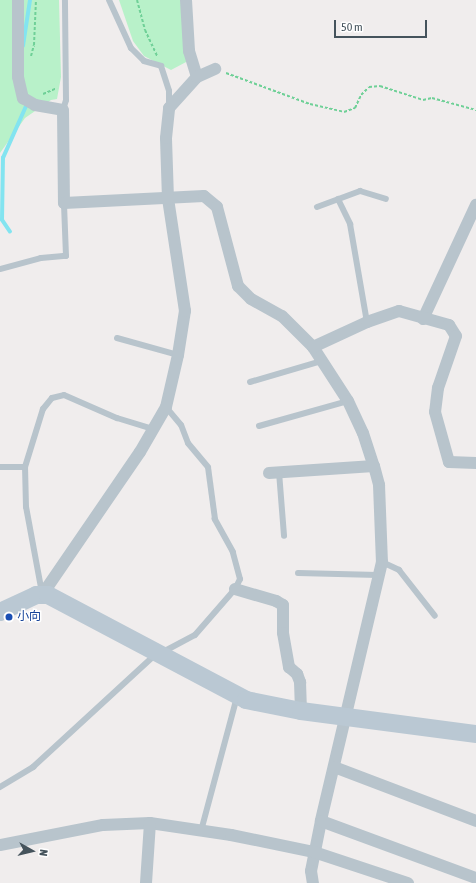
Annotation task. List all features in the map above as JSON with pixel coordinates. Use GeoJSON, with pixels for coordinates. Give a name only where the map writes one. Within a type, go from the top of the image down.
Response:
{"type":"FeatureCollection","features":[{"type":"Feature","properties":{"kind":"street"},"geometry":{"type":"LineString","coordinates":[[18,0],[18,77],[23,98],[35,105],[63,110],[64,203],[204,196],[217,207],[238,286],[251,299],[282,316],[313,347],[348,401],[363,433],[379,486],[382,562],[314,852],[311,871],[313,883]]}},
{"type":"Feature","properties":{"kind":"street"},"geometry":{"type":"LineString","coordinates":[[186,0],[189,51],[197,77]]}},
{"type":"Feature","properties":{"kind":"street"},"geometry":{"type":"LineString","coordinates":[[0,612],[42,594],[153,429],[166,406],[178,355],[185,311],[168,199],[166,138],[169,108],[197,77],[215,69]]}},
{"type":"Feature","properties":{"kind":"street"},"geometry":{"type":"LineString","coordinates":[[423,318],[476,205]]}},
{"type":"Feature","properties":{"kind":"street"},"geometry":{"type":"LineString","coordinates":[[313,347],[366,322],[399,311],[449,325],[456,336],[438,388],[435,412],[449,462],[476,464]]}},
{"type":"Feature","properties":{"kind":"street"},"geometry":{"type":"LineString","coordinates":[[274,472],[374,466]]}},
{"type":"Feature","properties":{"kind":"street"},"geometry":{"type":"LineString","coordinates":[[235,588],[276,601],[282,605],[283,633],[289,667],[297,674],[300,682],[301,712]]}},
{"type":"Feature","properties":{"kind":"street"},"geometry":{"type":"LineString","coordinates":[[42,594],[53,597],[237,695],[268,706],[301,712],[476,734]]}},
{"type":"Feature","properties":{"kind":"street"},"geometry":{"type":"LineString","coordinates":[[334,767],[476,821]]}},
{"type":"Feature","properties":{"kind":"street"},"geometry":{"type":"LineString","coordinates":[[321,821],[476,878]]}},
{"type":"Feature","properties":{"kind":"street"},"geometry":{"type":"LineString","coordinates":[[146,883],[150,823]]}},
{"type":"Feature","properties":{"kind":"street"},"geometry":{"type":"LineString","coordinates":[[0,844],[103,825],[150,823],[314,852],[408,883]]}},
{"type":"Feature","properties":{"kind":"lane"},"geometry":{"type":"LineString","coordinates":[[63,110],[66,100],[65,0]]}},
{"type":"Feature","properties":{"kind":"lane"},"geometry":{"type":"LineString","coordinates":[[109,0],[131,48],[144,61],[161,66],[169,91],[169,108]]}},
{"type":"Feature","properties":{"kind":"lane"},"geometry":{"type":"LineString","coordinates":[[316,207],[360,190],[386,199]]}},
{"type":"Feature","properties":{"kind":"lane"},"geometry":{"type":"LineString","coordinates":[[338,199],[350,224],[366,322]]}},
{"type":"Feature","properties":{"kind":"lane"},"geometry":{"type":"LineString","coordinates":[[0,269],[41,258],[66,256],[64,203]]}},
{"type":"Feature","properties":{"kind":"lane"},"geometry":{"type":"LineString","coordinates":[[117,338],[178,355]]}},
{"type":"Feature","properties":{"kind":"lane"},"geometry":{"type":"LineString","coordinates":[[250,382],[322,361]]}},
{"type":"Feature","properties":{"kind":"lane"},"geometry":{"type":"LineString","coordinates":[[42,594],[26,507],[25,467],[43,409],[52,398],[64,395],[73,397],[116,418],[153,429]]}},
{"type":"Feature","properties":{"kind":"lane"},"geometry":{"type":"LineString","coordinates":[[259,426],[348,401]]}},
{"type":"Feature","properties":{"kind":"lane"},"geometry":{"type":"LineString","coordinates":[[0,786],[33,767],[158,653],[195,635],[235,588],[240,579],[239,570],[233,552],[214,519],[208,467],[188,443],[181,425],[166,406]]}},
{"type":"Feature","properties":{"kind":"lane"},"geometry":{"type":"LineString","coordinates":[[0,467],[25,467]]}},
{"type":"Feature","properties":{"kind":"lane"},"geometry":{"type":"LineString","coordinates":[[274,472],[284,536]]}},
{"type":"Feature","properties":{"kind":"lane"},"geometry":{"type":"LineString","coordinates":[[382,562],[399,570],[436,616]]}},
{"type":"Feature","properties":{"kind":"lane"},"geometry":{"type":"LineString","coordinates":[[298,573],[378,575]]}},
{"type":"Feature","properties":{"kind":"lane"},"geometry":{"type":"LineString","coordinates":[[202,831],[237,695]]}},
{"type":"Feature","properties":{"kind":"path"},"geometry":{"type":"LineString","coordinates":[[30,59],[34,45],[36,0]]}},
{"type":"Feature","properties":{"kind":"path"},"geometry":{"type":"LineString","coordinates":[[137,0],[154,50]]}},
{"type":"Feature","properties":{"kind":"path"},"geometry":{"type":"LineString","coordinates":[[215,69],[310,104],[344,112],[355,108],[361,94],[369,87],[380,86],[423,100],[432,98],[476,110]]}},
{"type":"Feature","properties":{"kind":"path"},"geometry":{"type":"LineString","coordinates":[[39,93],[44,94],[54,88]]}},
{"type":"Feature","properties":{"kind":"green space"},"geometry":{"type":"Polygon","coordinates":[[[0,0],[59,0],[61,77],[57,99],[51,100],[25,118],[0,153],[0,0]]]}},
{"type":"Feature","properties":{"kind":"green space"},"geometry":{"type":"Polygon","coordinates":[[[119,0],[188,0],[188,61],[171,70],[144,56],[133,41],[119,0]]]}},
{"type":"Feature","properties":{"kind":"waterway"},"geometry":{"type":"LineString","coordinates":[[23,46],[30,0]]}},
{"type":"Feature","properties":{"kind":"waterway"},"geometry":{"type":"LineString","coordinates":[[10,232],[2,220],[3,158],[27,104]]}},
{"type":"Feature","properties":{"kind":"place","name":"小向"},"geometry":{"type":"Point","coordinates":[9,617]}}]}
